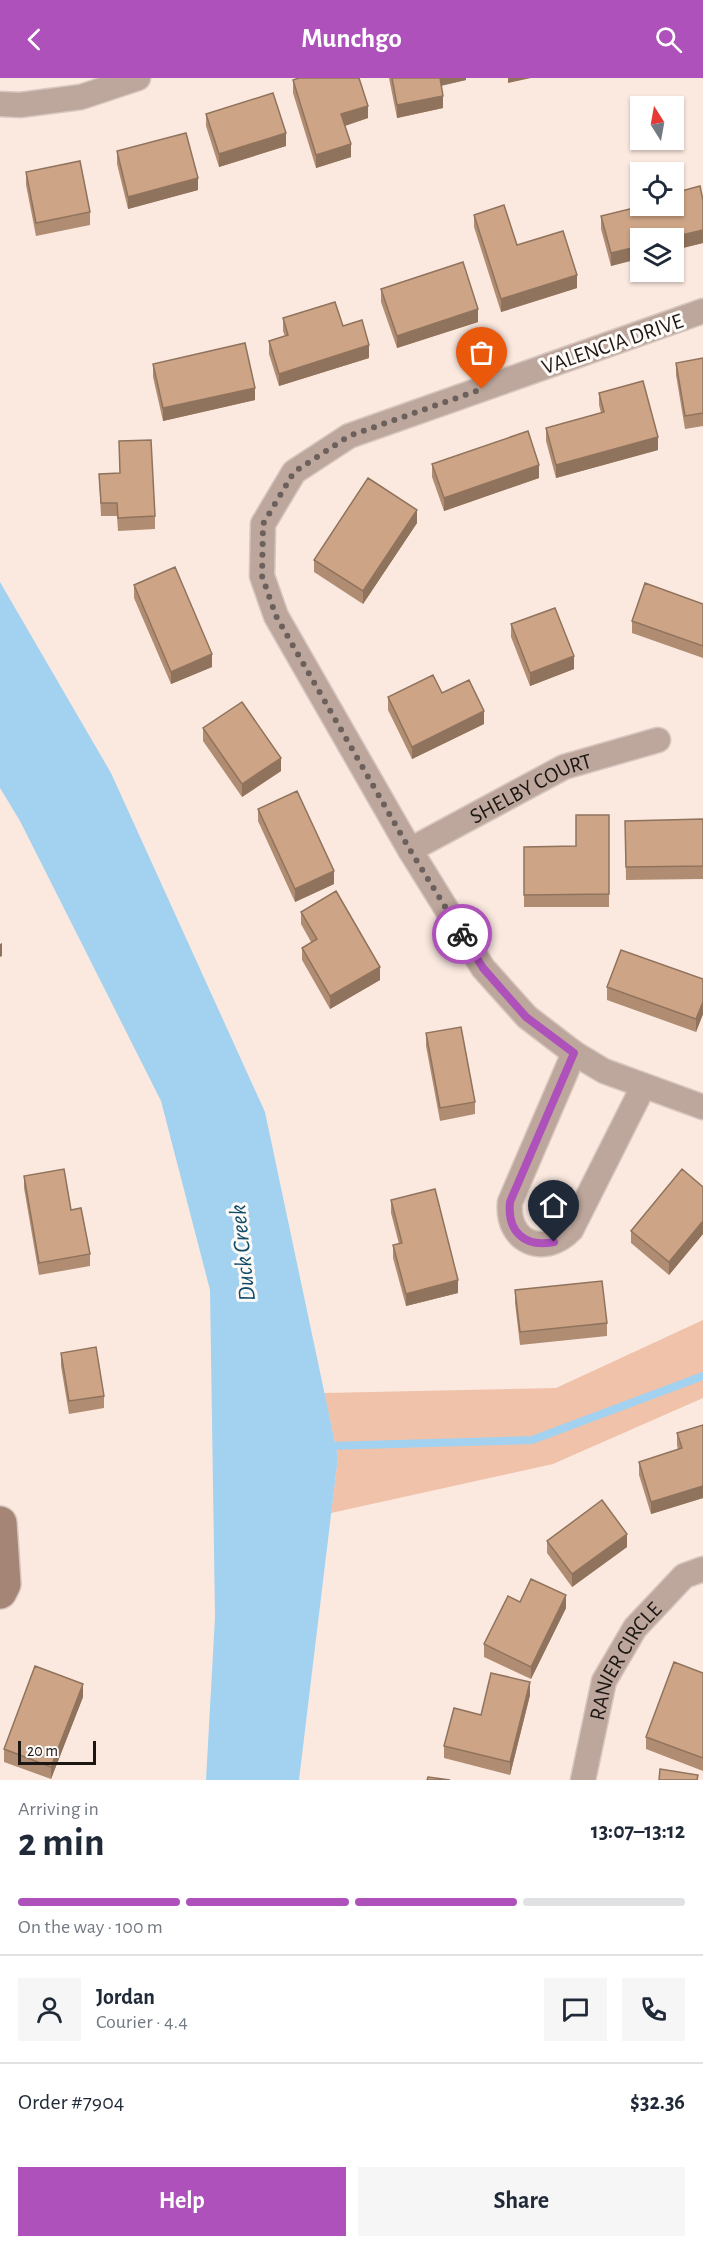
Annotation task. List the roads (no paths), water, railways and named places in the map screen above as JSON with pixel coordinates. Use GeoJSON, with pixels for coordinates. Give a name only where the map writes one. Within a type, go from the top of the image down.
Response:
{"type":"FeatureCollection","features":[{"type":"Feature","properties":{"kind":"street"},"geometry":{"type":"LineString","coordinates":[[0,104],[20,105],[81,97],[138,78]]}},
{"type":"Feature","properties":{"kind":"street","name":"VALENCIA DRIVE"},"geometry":{"type":"LineString","coordinates":[[410,850],[276,616],[262,576],[263,524],[294,472],[349,436],[703,311]]}},
{"type":"Feature","properties":{"kind":"street","name":"SHELBY COURT"},"geometry":{"type":"LineString","coordinates":[[410,850],[564,767],[658,740]]}},
{"type":"Feature","properties":{"kind":"street"},"geometry":{"type":"LineString","coordinates":[[410,850],[483,968],[526,1017],[574,1053],[604,1071],[642,1087],[703,1107]]}},
{"type":"Feature","properties":{"kind":"street"},"geometry":{"type":"LineString","coordinates":[[574,1053],[510,1202],[511,1223],[524,1239],[534,1243],[554,1242],[571,1230],[642,1087]]}},
{"type":"Feature","properties":{"kind":"street"},"geometry":{"type":"LineString","coordinates":[[0,1523],[4,1584],[0,1592]]}},
{"type":"Feature","properties":{"kind":"street","name":"RANIER CIRCLE"},"geometry":{"type":"LineString","coordinates":[[583,1780],[604,1681],[634,1628],[684,1576],[703,1569]]}},
{"type":"Feature","properties":{"kind":"water","name":"Duck Creek"},"geometry":{"type":"Polygon","coordinates":[[[0,582],[111,773],[265,1112],[338,1457],[299,1780],[206,1780],[215,1617],[210,1290],[161,1101],[20,821],[0,788],[0,582]]]}},
{"type":"Feature","properties":{"kind":"waterway"},"geometry":{"type":"LineString","coordinates":[[326,1446],[532,1440],[703,1376]]}}]}
